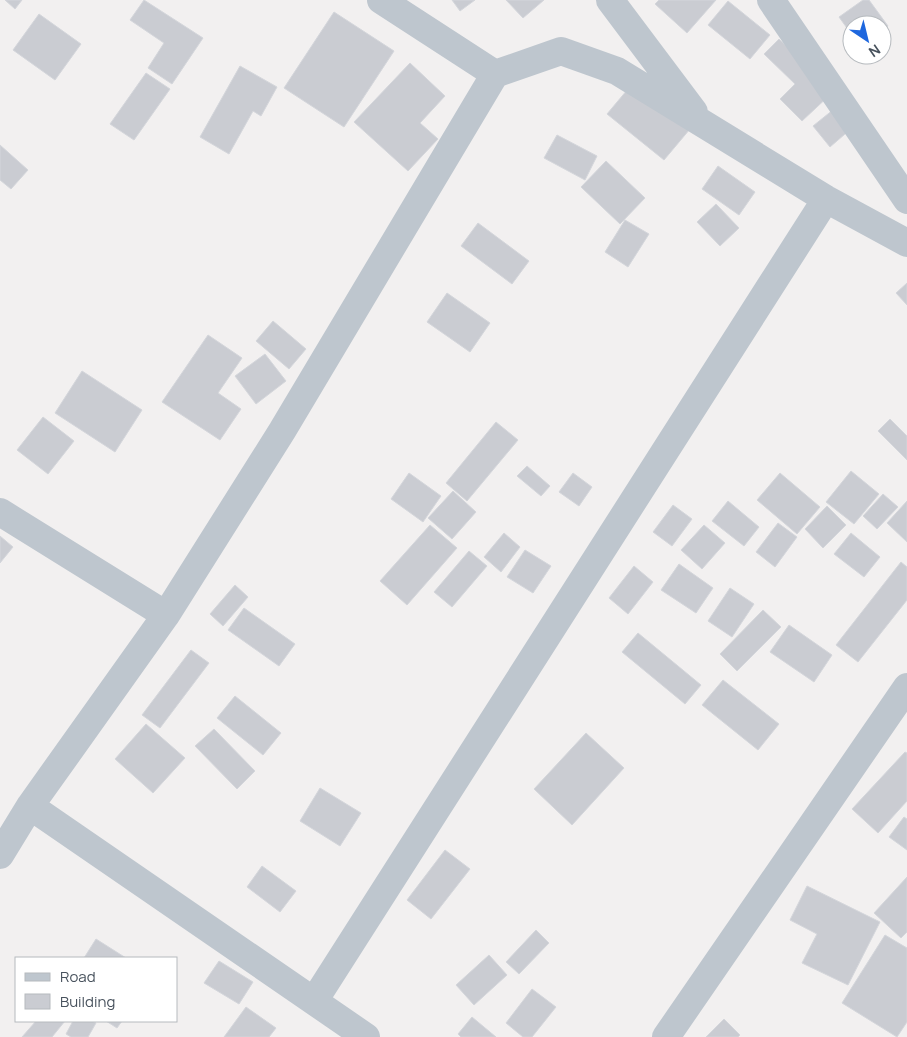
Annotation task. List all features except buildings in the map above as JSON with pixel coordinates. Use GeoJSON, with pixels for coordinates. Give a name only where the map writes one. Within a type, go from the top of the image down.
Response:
{"type":"FeatureCollection","features":[{"type":"Feature","properties":{"kind":"street"},"geometry":{"type":"LineString","coordinates":[[380,0],[494,74]]}},
{"type":"Feature","properties":{"kind":"street"},"geometry":{"type":"LineString","coordinates":[[610,0],[702,124]]}},
{"type":"Feature","properties":{"kind":"street"},"geometry":{"type":"LineString","coordinates":[[771,0],[907,200]]}},
{"type":"Feature","properties":{"kind":"street"},"geometry":{"type":"LineString","coordinates":[[0,855],[30,806],[166,614],[282,431],[494,74],[561,51],[617,71],[826,199],[907,243]]}},
{"type":"Feature","properties":{"kind":"street"},"geometry":{"type":"LineString","coordinates":[[314,1001],[826,199]]}},
{"type":"Feature","properties":{"kind":"street"},"geometry":{"type":"LineString","coordinates":[[0,512],[166,614]]}},
{"type":"Feature","properties":{"kind":"street"},"geometry":{"type":"LineString","coordinates":[[666,1037],[907,687]]}},
{"type":"Feature","properties":{"kind":"street"},"geometry":{"type":"LineString","coordinates":[[30,806],[366,1037]]}}]}
